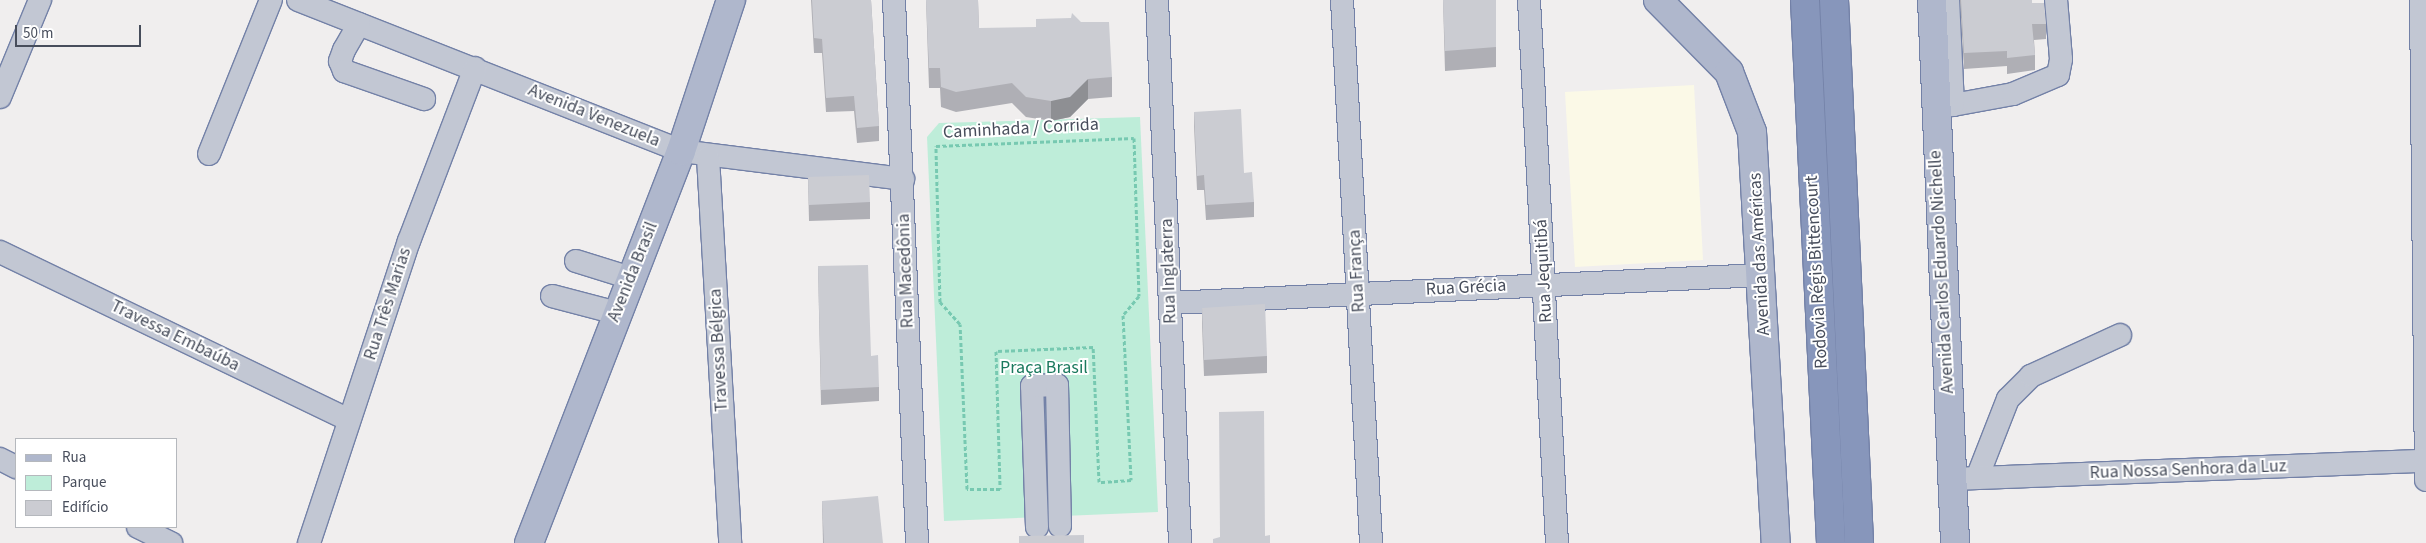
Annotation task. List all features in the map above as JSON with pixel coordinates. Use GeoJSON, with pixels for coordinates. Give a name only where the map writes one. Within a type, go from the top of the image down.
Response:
{"type":"FeatureCollection","features":[{"type":"Feature","properties":{"kind":"highway","name":"Rodovia Régis Bittencourt"},"geometry":{"type":"LineString","coordinates":[[1806,0],[1831,543]]}},
{"type":"Feature","properties":{"kind":"highway","name":"Rodovia Régis Bittencourt"},"geometry":{"type":"LineString","coordinates":[[1834,0],[1859,543]]}},
{"type":"Feature","properties":{"kind":"main road","name":"Avenida Brasil"},"geometry":{"type":"LineString","coordinates":[[529,543],[681,150],[731,0]]}},
{"type":"Feature","properties":{"kind":"main road","name":"Avenida das Américas"},"geometry":{"type":"LineString","coordinates":[[1658,0],[1703,41],[1729,72],[1743,102],[1752,132],[1762,275],[1776,543]]}},
{"type":"Feature","properties":{"kind":"main road","name":"Avenida Carlos Eduardo Nichelle"},"geometry":{"type":"LineString","coordinates":[[1932,0],[1944,106],[1964,478],[1955,543]]}},
{"type":"Feature","properties":{"kind":"street"},"geometry":{"type":"LineString","coordinates":[[0,98],[40,0]]}},
{"type":"Feature","properties":{"kind":"street"},"geometry":{"type":"LineString","coordinates":[[208,154],[271,0]]}},
{"type":"Feature","properties":{"kind":"street","name":"Avenida Venezuela"},"geometry":{"type":"LineString","coordinates":[[298,0],[681,150],[708,157],[903,179]]}},
{"type":"Feature","properties":{"kind":"street","name":"Rua Macedônia"},"geometry":{"type":"LineString","coordinates":[[894,0],[917,543]]}},
{"type":"Feature","properties":{"kind":"street","name":"Rua Inglaterra"},"geometry":{"type":"LineString","coordinates":[[1157,0],[1180,543]]}},
{"type":"Feature","properties":{"kind":"street","name":"Rua França"},"geometry":{"type":"LineString","coordinates":[[1342,0],[1371,543]]}},
{"type":"Feature","properties":{"kind":"street","name":"Rua Jequitibá"},"geometry":{"type":"LineString","coordinates":[[1529,0],[1557,543]]}},
{"type":"Feature","properties":{"kind":"street"},"geometry":{"type":"LineString","coordinates":[[1948,0],[1944,106],[2014,94],[2058,75],[2061,59],[2056,0]]}},
{"type":"Feature","properties":{"kind":"street"},"geometry":{"type":"LineString","coordinates":[[2421,0],[2426,480]]}},
{"type":"Feature","properties":{"kind":"street"},"geometry":{"type":"LineString","coordinates":[[359,24],[340,61],[344,71],[424,98]]}},
{"type":"Feature","properties":{"kind":"street","name":"Rua Três Marias"},"geometry":{"type":"LineString","coordinates":[[309,543],[409,241],[475,68]]}},
{"type":"Feature","properties":{"kind":"street","name":"Travessa Bélgica"},"geometry":{"type":"LineString","coordinates":[[708,157],[730,543]]}},
{"type":"Feature","properties":{"kind":"street","name":"Travessa Embaúba"},"geometry":{"type":"LineString","coordinates":[[0,252],[349,420]]}},
{"type":"Feature","properties":{"kind":"street"},"geometry":{"type":"LineString","coordinates":[[576,261],[631,278]]}},
{"type":"Feature","properties":{"kind":"street","name":"Rua Grécia"},"geometry":{"type":"LineString","coordinates":[[1170,303],[1762,275]]}},
{"type":"Feature","properties":{"kind":"street"},"geometry":{"type":"LineString","coordinates":[[552,296],[617,313]]}},
{"type":"Feature","properties":{"kind":"street"},"geometry":{"type":"LineString","coordinates":[[1964,478],[2008,399],[2031,376],[2120,336]]}},
{"type":"Feature","properties":{"kind":"street"},"geometry":{"type":"LineString","coordinates":[[1037,527],[1032,386],[1057,386],[1060,526]]}},
{"type":"Feature","properties":{"kind":"street"},"geometry":{"type":"LineString","coordinates":[[0,459],[15,466]]}},
{"type":"Feature","properties":{"kind":"street","name":"Rua Nossa Senhora da Luz"},"geometry":{"type":"LineString","coordinates":[[1964,478],[2425,460]]}},
{"type":"Feature","properties":{"kind":"street"},"geometry":{"type":"LineString","coordinates":[[140,528],[171,543]]}},
{"type":"Feature","properties":{"kind":"path","name":"Caminhada / Corrida"},"geometry":{"type":"LineString","coordinates":[[1134,138],[1139,296],[1123,315],[1131,480],[1099,482],[1094,347],[996,351],[1000,489],[967,490],[960,324],[940,302],[936,146],[1134,138]]}},
{"type":"Feature","properties":{"kind":"shaded area"},"geometry":{"type":"Polygon","coordinates":[[[1694,85],[1703,260],[1575,267],[1565,92],[1694,85]]]}},
{"type":"Feature","properties":{"kind":"green space","name":"Praça Brasil"},"geometry":{"type":"Polygon","coordinates":[[[1140,117],[1158,512],[944,521],[927,137],[939,123],[1140,117]]]}},
{"type":"Feature","properties":{"kind":"building"},"geometry":{"type":"Polygon","coordinates":[[[812,0],[871,0],[879,126],[857,128],[854,96],[826,98],[822,39],[814,38],[812,0]]]}},
{"type":"Feature","properties":{"kind":"building"},"geometry":{"type":"Polygon","coordinates":[[[926,0],[978,0],[979,28],[1036,27],[1036,19],[1071,18],[1072,13],[1081,22],[1109,22],[1112,77],[1088,79],[1070,97],[1051,101],[1026,97],[1012,83],[956,92],[941,87],[940,68],[929,68],[926,0]]]}},
{"type":"Feature","properties":{"kind":"building"},"geometry":{"type":"Polygon","coordinates":[[[1443,0],[1496,0],[1496,47],[1445,51],[1443,0]]]}},
{"type":"Feature","properties":{"kind":"building"},"geometry":{"type":"Polygon","coordinates":[[[1961,0],[2032,0],[2032,3],[2044,3],[2046,24],[2032,24],[2035,55],[2007,58],[2007,51],[1964,53],[1961,0]]]}},
{"type":"Feature","properties":{"kind":"building"},"geometry":{"type":"Polygon","coordinates":[[[1241,109],[1244,173],[1252,172],[1254,202],[1206,205],[1204,175],[1197,176],[1194,112],[1241,109]]]}},
{"type":"Feature","properties":{"kind":"building"},"geometry":{"type":"Polygon","coordinates":[[[869,175],[870,202],[809,205],[808,177],[869,175]]]}},
{"type":"Feature","properties":{"kind":"building"},"geometry":{"type":"Polygon","coordinates":[[[868,265],[871,356],[878,355],[879,387],[821,390],[818,266],[868,265]]]}},
{"type":"Feature","properties":{"kind":"building"},"geometry":{"type":"Polygon","coordinates":[[[1265,304],[1267,356],[1204,360],[1202,308],[1265,304]]]}},
{"type":"Feature","properties":{"kind":"building"},"geometry":{"type":"Polygon","coordinates":[[[1264,411],[1265,536],[1270,535],[1270,543],[1213,543],[1213,539],[1220,537],[1219,412],[1264,411]]]}},
{"type":"Feature","properties":{"kind":"building"},"geometry":{"type":"Polygon","coordinates":[[[878,496],[883,543],[824,543],[822,501],[878,496]]]}},
{"type":"Feature","properties":{"kind":"building"},"geometry":{"type":"Polygon","coordinates":[[[1084,535],[1084,543],[1019,543],[1019,536],[1084,535]]]}}]}
